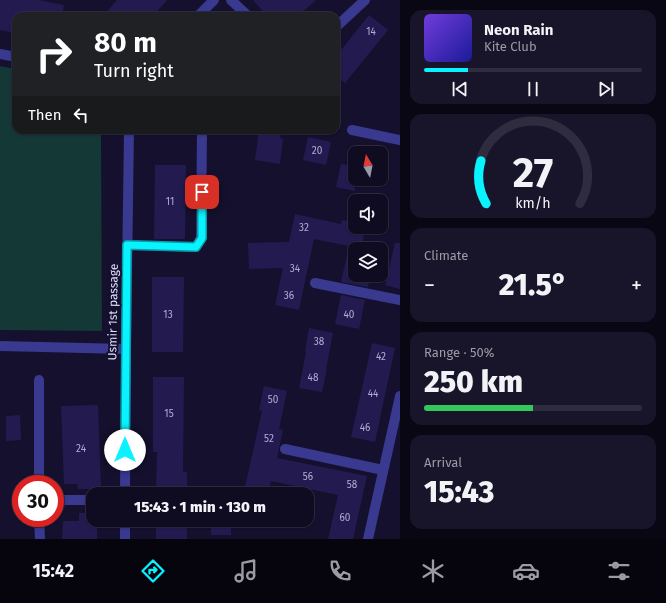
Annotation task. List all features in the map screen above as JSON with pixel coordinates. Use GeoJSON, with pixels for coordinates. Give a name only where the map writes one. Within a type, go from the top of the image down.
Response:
{"type":"FeatureCollection","features":[{"type":"Feature","properties":{"kind":"street"},"geometry":{"type":"LineString","coordinates":[[202,12],[213,0]]}},
{"type":"Feature","properties":{"kind":"street"},"geometry":{"type":"LineString","coordinates":[[231,0],[244,12]]}},
{"type":"Feature","properties":{"kind":"street"},"geometry":{"type":"LineString","coordinates":[[340,23],[365,0]]}},
{"type":"Feature","properties":{"kind":"street"},"geometry":{"type":"LineString","coordinates":[[0,54],[12,56]]}},
{"type":"Feature","properties":{"kind":"street"},"geometry":{"type":"LineString","coordinates":[[352,130],[400,140]]}},
{"type":"Feature","properties":{"kind":"street","name":"Usmir 1st passage"},"geometry":{"type":"LineString","coordinates":[[125,487],[129,134]]}},
{"type":"Feature","properties":{"kind":"street"},"geometry":{"type":"LineString","coordinates":[[127,245],[196,247],[202,238],[202,134]]}},
{"type":"Feature","properties":{"kind":"street"},"geometry":{"type":"LineString","coordinates":[[316,283],[400,300]]}},
{"type":"Feature","properties":{"kind":"street"},"geometry":{"type":"LineString","coordinates":[[0,346],[126,348]]}},
{"type":"Feature","properties":{"kind":"street"},"geometry":{"type":"LineString","coordinates":[[39,380],[39,475]]}},
{"type":"Feature","properties":{"kind":"street"},"geometry":{"type":"LineString","coordinates":[[368,539],[400,396]]}},
{"type":"Feature","properties":{"kind":"street"},"geometry":{"type":"LineString","coordinates":[[285,449],[383,470]]}},
{"type":"Feature","properties":{"kind":"street"},"geometry":{"type":"LineString","coordinates":[[64,500],[86,500]]}},
{"type":"Feature","properties":{"kind":"street"},"geometry":{"type":"LineString","coordinates":[[39,527],[40,539]]}},
{"type":"Feature","properties":{"kind":"street"},"geometry":{"type":"LineString","coordinates":[[125,527],[125,539]]}},
{"type":"Feature","properties":{"kind":"green space"},"geometry":{"type":"Polygon","coordinates":[[[0,66],[12,68],[12,134],[101,134],[102,331],[0,330],[0,66]]]}},
{"type":"Feature","properties":{"kind":"building"},"geometry":{"type":"Polygon","coordinates":[[[0,0],[39,0],[64,5],[63,12],[12,12],[12,32],[0,30],[0,0]]]}},
{"type":"Feature","properties":{"kind":"building"},"geometry":{"type":"Polygon","coordinates":[[[117,0],[167,0],[156,12],[106,12],[117,0]]]}},
{"type":"Feature","properties":{"kind":"building"},"geometry":{"type":"Polygon","coordinates":[[[253,0],[316,0],[302,12],[264,12],[253,0]]]}},
{"type":"Feature","properties":{"kind":"building"},"geometry":{"type":"Polygon","coordinates":[[[369,15],[388,30],[345,83],[340,79],[340,48],[342,49],[369,15]]]}},
{"type":"Feature","properties":{"kind":"building"},"geometry":{"type":"Polygon","coordinates":[[[258,134],[282,134],[280,138],[283,139],[280,164],[255,160],[258,134]]]}},
{"type":"Feature","properties":{"kind":"building"},"geometry":{"type":"Polygon","coordinates":[[[308,137],[331,142],[326,165],[303,160],[308,137]]]}},
{"type":"Feature","properties":{"kind":"building"},"geometry":{"type":"Polygon","coordinates":[[[341,164],[348,165],[348,186],[355,186],[355,191],[336,187],[341,164]]]}},
{"type":"Feature","properties":{"kind":"building"},"geometry":{"type":"Polygon","coordinates":[[[155,165],[186,165],[185,239],[154,239],[155,165]]]}},
{"type":"Feature","properties":{"kind":"building"},"geometry":{"type":"Polygon","coordinates":[[[295,214],[341,224],[342,220],[348,221],[348,234],[364,234],[362,242],[348,242],[348,246],[314,239],[299,310],[275,305],[283,268],[249,269],[248,243],[289,242],[295,214]]]}},
{"type":"Feature","properties":{"kind":"building"},"geometry":{"type":"Polygon","coordinates":[[[395,243],[400,243],[400,289],[385,285],[386,282],[388,282],[388,272],[395,243]]]}},
{"type":"Feature","properties":{"kind":"building"},"geometry":{"type":"Polygon","coordinates":[[[348,250],[348,282],[369,282],[368,287],[341,282],[348,250]]]}},
{"type":"Feature","properties":{"kind":"building"},"geometry":{"type":"Polygon","coordinates":[[[152,277],[184,277],[183,352],[152,352],[152,277]]]}},
{"type":"Feature","properties":{"kind":"building"},"geometry":{"type":"Polygon","coordinates":[[[341,295],[365,300],[359,329],[335,324],[341,295]]]}},
{"type":"Feature","properties":{"kind":"building"},"geometry":{"type":"Polygon","coordinates":[[[309,328],[333,333],[322,392],[299,388],[309,328]]]}},
{"type":"Feature","properties":{"kind":"building"},"geometry":{"type":"Polygon","coordinates":[[[372,343],[395,348],[375,442],[351,437],[372,343]]]}},
{"type":"Feature","properties":{"kind":"building"},"geometry":{"type":"Polygon","coordinates":[[[153,377],[184,377],[183,472],[187,472],[187,487],[156,487],[157,452],[153,452],[153,377]]]}},
{"type":"Feature","properties":{"kind":"building"},"geometry":{"type":"Polygon","coordinates":[[[264,386],[287,391],[279,429],[283,430],[277,458],[367,476],[353,539],[328,539],[338,495],[314,490],[314,487],[300,487],[271,481],[270,487],[245,487],[262,411],[259,410],[264,386]]]}},
{"type":"Feature","properties":{"kind":"building"},"geometry":{"type":"Polygon","coordinates":[[[98,405],[101,487],[86,487],[86,489],[78,489],[77,484],[64,484],[61,406],[98,405]]]}},
{"type":"Feature","properties":{"kind":"building"},"geometry":{"type":"Polygon","coordinates":[[[20,415],[21,440],[6,441],[6,416],[20,415]]]}},
{"type":"Feature","properties":{"kind":"building"},"geometry":{"type":"Polygon","coordinates":[[[79,513],[86,513],[86,527],[97,527],[97,539],[62,539],[64,521],[79,521],[79,513]]]}},
{"type":"Feature","properties":{"kind":"building"},"geometry":{"type":"Polygon","coordinates":[[[156,527],[187,527],[187,539],[156,539],[156,527]]]}},
{"type":"Feature","properties":{"kind":"building"},"geometry":{"type":"Polygon","coordinates":[[[211,527],[231,527],[231,535],[211,535],[211,527]]]}},
{"type":"Feature","properties":{"kind":"route"},"geometry":{"type":"LineString","coordinates":[[125,450],[127,245],[196,247],[202,238],[202,192]]}}]}
